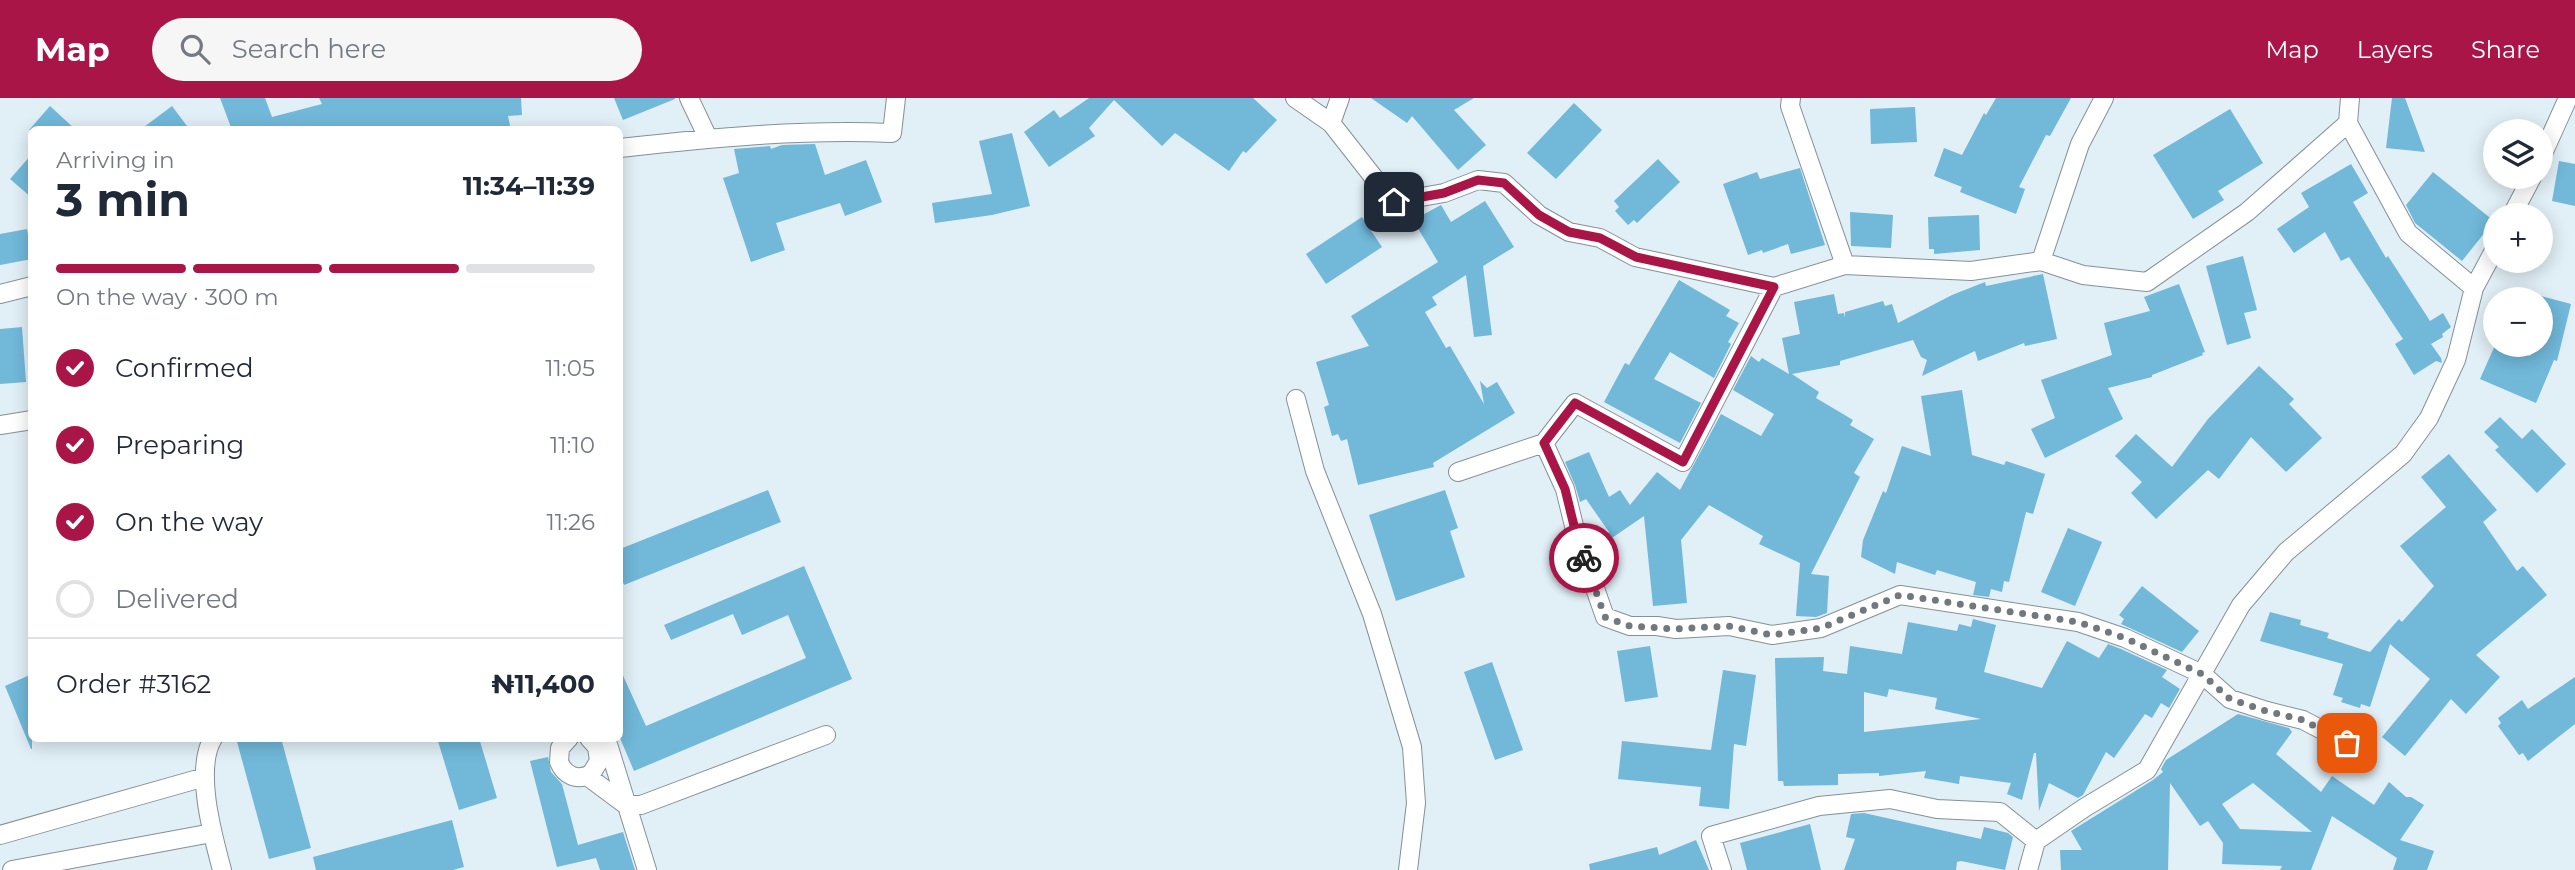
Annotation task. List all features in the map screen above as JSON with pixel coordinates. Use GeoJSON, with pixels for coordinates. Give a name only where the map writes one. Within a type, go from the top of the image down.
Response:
{"type":"FeatureCollection","features":[{"type":"Feature","properties":{"kind":"street"},"geometry":{"type":"LineString","coordinates":[[689,98],[708,138]]}},
{"type":"Feature","properties":{"kind":"street"},"geometry":{"type":"LineString","coordinates":[[623,148],[708,138],[827,130],[892,133],[896,98]]}},
{"type":"Feature","properties":{"kind":"street"},"geometry":{"type":"LineString","coordinates":[[1295,98],[1331,123],[1394,202],[1444,193],[1478,180],[1504,183],[1539,215],[1569,232],[1600,238],[1636,257],[1774,287],[1845,265],[1971,271],[2041,261],[2083,275],[2147,282],[2247,212],[2348,123]]}},
{"type":"Feature","properties":{"kind":"street"},"geometry":{"type":"LineString","coordinates":[[1331,123],[1340,98]]}},
{"type":"Feature","properties":{"kind":"street"},"geometry":{"type":"LineString","coordinates":[[1791,98],[1790,106],[1845,265]]}},
{"type":"Feature","properties":{"kind":"street"},"geometry":{"type":"LineString","coordinates":[[2041,261],[2080,144],[2104,98]]}},
{"type":"Feature","properties":{"kind":"street"},"geometry":{"type":"LineString","coordinates":[[2350,98],[2348,123],[2409,233],[2474,288]]}},
{"type":"Feature","properties":{"kind":"street"},"geometry":{"type":"LineString","coordinates":[[2553,131],[2568,98]]}},
{"type":"Feature","properties":{"kind":"street"},"geometry":{"type":"LineString","coordinates":[[2028,870],[2036,841],[2147,770],[2241,605],[2286,552],[2403,454],[2428,418],[2456,360],[2474,288],[2483,271]]}},
{"type":"Feature","properties":{"kind":"street"},"geometry":{"type":"LineString","coordinates":[[0,293],[28,287]]}},
{"type":"Feature","properties":{"kind":"street"},"geometry":{"type":"LineString","coordinates":[[1458,472],[1544,443],[1575,403],[1683,462],[1774,287]]}},
{"type":"Feature","properties":{"kind":"street"},"geometry":{"type":"LineString","coordinates":[[1296,399],[1315,471],[1372,614],[1412,747],[1416,803],[1408,870]]}},
{"type":"Feature","properties":{"kind":"street"},"geometry":{"type":"LineString","coordinates":[[0,425],[28,421]]}},
{"type":"Feature","properties":{"kind":"street"},"geometry":{"type":"LineString","coordinates":[[1544,443],[1565,489],[1576,534],[1605,617],[1630,626],[1676,629],[1728,626],[1772,635],[1821,628],[1900,595],[2078,622],[2125,638],[2202,674],[2230,699],[2303,720],[2347,743]]}},
{"type":"Feature","properties":{"kind":"street"},"geometry":{"type":"LineString","coordinates":[[564,742],[559,752],[561,767],[572,776],[587,776],[626,805],[641,805],[826,735]]}},
{"type":"Feature","properties":{"kind":"street"},"geometry":{"type":"LineString","coordinates":[[211,742],[205,777],[212,832],[222,870]]}},
{"type":"Feature","properties":{"kind":"street"},"geometry":{"type":"LineString","coordinates":[[587,776],[595,770],[600,756],[593,742]]}},
{"type":"Feature","properties":{"kind":"street"},"geometry":{"type":"LineString","coordinates":[[607,742],[647,870]]}},
{"type":"Feature","properties":{"kind":"street"},"geometry":{"type":"LineString","coordinates":[[0,835],[205,777]]}},
{"type":"Feature","properties":{"kind":"street"},"geometry":{"type":"LineString","coordinates":[[1722,870],[1711,836],[1819,806],[1890,799],[1937,809],[2000,812],[2036,841]]}},
{"type":"Feature","properties":{"kind":"street"},"geometry":{"type":"LineString","coordinates":[[12,870],[212,832]]}},
{"type":"Feature","properties":{"kind":"building"},"geometry":{"type":"Polygon","coordinates":[[[220,98],[265,98],[272,117],[322,104],[319,98],[521,98],[522,115],[508,116],[510,126],[230,126],[220,98]]]}},
{"type":"Feature","properties":{"kind":"building"},"geometry":{"type":"Polygon","coordinates":[[[614,98],[675,98],[675,99],[623,120],[614,98]]]}},
{"type":"Feature","properties":{"kind":"building"},"geometry":{"type":"Polygon","coordinates":[[[1089,98],[1253,98],[1277,120],[1246,153],[1243,151],[1229,171],[1175,133],[1162,146],[1114,100],[1089,128],[1095,136],[1049,167],[1024,132],[1054,110],[1060,118],[1089,98]]]}},
{"type":"Feature","properties":{"kind":"building"},"geometry":{"type":"Polygon","coordinates":[[[1371,98],[1474,98],[1454,110],[1486,145],[1458,170],[1412,116],[1407,123],[1371,98]]]}},
{"type":"Feature","properties":{"kind":"building"},"geometry":{"type":"Polygon","coordinates":[[[1996,98],[2071,98],[2050,136],[2046,135],[2019,187],[2025,189],[2016,214],[1960,192],[1962,187],[1934,176],[1944,148],[1962,155],[1984,113],[1986,115],[1996,98]]]}},
{"type":"Feature","properties":{"kind":"building"},"geometry":{"type":"Polygon","coordinates":[[[2392,98],[2405,98],[2425,152],[2386,148],[2392,98]]]}},
{"type":"Feature","properties":{"kind":"building"},"geometry":{"type":"Polygon","coordinates":[[[1574,103],[1602,130],[1556,179],[1527,153],[1574,103]]]}},
{"type":"Feature","properties":{"kind":"building"},"geometry":{"type":"Polygon","coordinates":[[[50,106],[72,126],[32,126],[50,106]]]}},
{"type":"Feature","properties":{"kind":"building"},"geometry":{"type":"Polygon","coordinates":[[[172,106],[187,126],[145,126],[172,106]]]}},
{"type":"Feature","properties":{"kind":"building"},"geometry":{"type":"Polygon","coordinates":[[[1915,107],[1917,142],[1871,144],[1870,109],[1915,107]]]}},
{"type":"Feature","properties":{"kind":"building"},"geometry":{"type":"Polygon","coordinates":[[[2230,109],[2263,163],[2218,191],[2224,200],[2193,219],[2153,155],[2230,109]]]}},
{"type":"Feature","properties":{"kind":"building"},"geometry":{"type":"Polygon","coordinates":[[[1012,133],[1030,206],[992,215],[935,223],[932,203],[992,194],[979,141],[1012,133]]]}},
{"type":"Feature","properties":{"kind":"building"},"geometry":{"type":"Polygon","coordinates":[[[815,144],[825,175],[866,160],[882,202],[845,216],[840,203],[776,223],[785,250],[751,262],[723,178],[739,173],[734,149],[770,146],[771,149],[782,145],[815,144]]]}},
{"type":"Feature","properties":{"kind":"building"},"geometry":{"type":"Polygon","coordinates":[[[28,159],[28,195],[10,179],[28,159]]]}},
{"type":"Feature","properties":{"kind":"building"},"geometry":{"type":"Polygon","coordinates":[[[1658,159],[1680,182],[1637,223],[1634,220],[1628,225],[1615,211],[1619,207],[1614,201],[1658,159]]]}},
{"type":"Feature","properties":{"kind":"building"},"geometry":{"type":"Polygon","coordinates":[[[2559,161],[2575,164],[2575,206],[2552,201],[2559,161]]]}},
{"type":"Feature","properties":{"kind":"building"},"geometry":{"type":"Polygon","coordinates":[[[2351,164],[2368,193],[2353,202],[2386,258],[2388,256],[2430,321],[2443,313],[2451,327],[2442,334],[2443,337],[2431,344],[2442,363],[2436,361],[2414,375],[2395,344],[2403,339],[2349,257],[2341,261],[2325,232],[2294,253],[2277,229],[2309,207],[2301,193],[2351,164]]]}},
{"type":"Feature","properties":{"kind":"building"},"geometry":{"type":"Polygon","coordinates":[[[1800,168],[1825,245],[1791,254],[1788,244],[1748,255],[1723,184],[1757,172],[1760,179],[1800,168]]]}},
{"type":"Feature","properties":{"kind":"building"},"geometry":{"type":"Polygon","coordinates":[[[2433,172],[2483,212],[2483,235],[2462,261],[2415,223],[2406,205],[2433,172]]]}},
{"type":"Feature","properties":{"kind":"building"},"geometry":{"type":"Polygon","coordinates":[[[1485,201],[1514,247],[1483,266],[1492,335],[1474,337],[1466,275],[1432,297],[1437,305],[1425,312],[1446,348],[1450,346],[1484,404],[1480,381],[1487,388],[1497,382],[1515,413],[1433,463],[1434,467],[1358,485],[1347,439],[1341,441],[1338,434],[1332,436],[1324,407],[1329,405],[1316,362],[1369,346],[1351,316],[1438,262],[1413,220],[1441,205],[1451,222],[1485,201]]]}},
{"type":"Feature","properties":{"kind":"building"},"geometry":{"type":"Polygon","coordinates":[[[1850,212],[1893,215],[1891,248],[1851,246],[1850,212]]]}},
{"type":"Feature","properties":{"kind":"building"},"geometry":{"type":"Polygon","coordinates":[[[1979,215],[1980,250],[1934,254],[1934,249],[1929,249],[1928,217],[1979,215]]]}},
{"type":"Feature","properties":{"kind":"building"},"geometry":{"type":"Polygon","coordinates":[[[1362,217],[1382,247],[1326,284],[1306,254],[1362,217]]]}},
{"type":"Feature","properties":{"kind":"building"},"geometry":{"type":"Polygon","coordinates":[[[27,229],[28,260],[0,265],[0,234],[27,229]]]}},
{"type":"Feature","properties":{"kind":"building"},"geometry":{"type":"Polygon","coordinates":[[[2243,256],[2257,310],[2244,313],[2251,338],[2227,345],[2206,266],[2243,256]]]}},
{"type":"Feature","properties":{"kind":"building"},"geometry":{"type":"Polygon","coordinates":[[[2043,274],[2057,339],[2025,346],[2024,343],[1978,361],[1975,351],[1922,376],[1927,360],[1921,357],[1913,340],[1840,361],[1840,365],[1792,374],[1819,392],[1816,398],[1853,420],[1850,425],[1874,439],[1854,473],[1860,477],[1811,574],[1829,576],[1827,613],[1816,617],[1796,616],[1800,563],[1759,544],[1763,536],[1709,505],[1681,540],[1687,603],[1653,606],[1644,516],[1606,542],[1603,540],[1609,532],[1586,499],[1580,502],[1565,462],[1589,452],[1609,497],[1620,490],[1630,505],[1657,472],[1680,490],[1721,414],[1761,436],[1774,414],[1733,390],[1751,356],[1759,362],[1762,358],[1789,374],[1782,338],[1800,334],[1794,302],[1834,294],[1838,314],[1844,313],[1845,318],[1845,312],[1883,301],[1885,306],[1892,304],[1898,323],[1952,295],[1985,282],[1986,286],[2043,274]]]}},
{"type":"Feature","properties":{"kind":"building"},"geometry":{"type":"Polygon","coordinates":[[[1679,280],[1730,310],[1726,316],[1739,323],[1728,342],[1731,344],[1714,378],[1670,352],[1654,379],[1701,403],[1680,443],[1604,402],[1625,363],[1629,365],[1679,280]]]}},
{"type":"Feature","properties":{"kind":"building"},"geometry":{"type":"Polygon","coordinates":[[[2179,284],[2205,352],[2203,355],[2152,377],[2108,388],[2123,419],[2045,458],[2031,429],[2055,418],[2041,380],[2112,355],[2104,323],[2150,311],[2144,297],[2179,284]]]}},
{"type":"Feature","properties":{"kind":"building"},"geometry":{"type":"Polygon","coordinates":[[[2553,299],[2571,304],[2557,361],[2554,360],[2536,403],[2480,379],[2490,357],[2553,357],[2553,299]]]}},
{"type":"Feature","properties":{"kind":"building"},"geometry":{"type":"Polygon","coordinates":[[[22,327],[26,382],[0,384],[0,329],[22,327]]]}},
{"type":"Feature","properties":{"kind":"building"},"geometry":{"type":"Polygon","coordinates":[[[2259,366],[2294,399],[2289,404],[2322,438],[2286,472],[2251,437],[2219,479],[2208,470],[2156,519],[2131,493],[2142,482],[2115,456],[2136,434],[2172,467],[2208,419],[2259,366]]]}},
{"type":"Feature","properties":{"kind":"building"},"geometry":{"type":"Polygon","coordinates":[[[1962,390],[1972,455],[2004,465],[2006,461],[2045,474],[2033,514],[2026,512],[2009,582],[2004,581],[2002,592],[1991,589],[1989,597],[1973,595],[1976,582],[1937,570],[1935,575],[1897,562],[1895,574],[1861,557],[1863,540],[1883,491],[1886,493],[1902,446],[1931,456],[1921,396],[1962,390]]]}},
{"type":"Feature","properties":{"kind":"building"},"geometry":{"type":"Polygon","coordinates":[[[2500,417],[2522,439],[2532,429],[2566,464],[2537,493],[2495,450],[2499,447],[2484,432],[2500,417]]]}},
{"type":"Feature","properties":{"kind":"building"},"geometry":{"type":"Polygon","coordinates":[[[2449,454],[2497,510],[2483,522],[2517,571],[2523,566],[2547,595],[2476,655],[2500,677],[2466,714],[2451,699],[2405,756],[2382,737],[2430,679],[2390,644],[2370,707],[2361,704],[2360,708],[2341,702],[2343,698],[2333,695],[2343,664],[2260,641],[2270,612],[2301,620],[2300,625],[2329,633],[2327,638],[2370,652],[2399,619],[2402,622],[2434,586],[2400,546],[2446,507],[2421,477],[2449,454]]]}},
{"type":"Feature","properties":{"kind":"building"},"geometry":{"type":"Polygon","coordinates":[[[768,490],[781,522],[624,585],[623,548],[768,490]]]}},
{"type":"Feature","properties":{"kind":"building"},"geometry":{"type":"Polygon","coordinates":[[[1445,490],[1458,528],[1450,531],[1465,577],[1396,601],[1369,515],[1445,490]]]}},
{"type":"Feature","properties":{"kind":"building"},"geometry":{"type":"Polygon","coordinates":[[[2068,528],[2102,542],[2075,606],[2041,592],[2068,528]]]}},
{"type":"Feature","properties":{"kind":"building"},"geometry":{"type":"Polygon","coordinates":[[[804,566],[852,679],[634,771],[622,742],[623,676],[646,726],[806,658],[788,615],[742,635],[733,614],[671,640],[664,625],[804,566]]]}},
{"type":"Feature","properties":{"kind":"building"},"geometry":{"type":"Polygon","coordinates":[[[2142,586],[2199,631],[2182,652],[2121,624],[2124,619],[2119,615],[2142,586]]]}},
{"type":"Feature","properties":{"kind":"building"},"geometry":{"type":"Polygon","coordinates":[[[1973,619],[1996,625],[1984,672],[2042,688],[2067,641],[2099,658],[2108,644],[2167,670],[2162,677],[2180,689],[2169,708],[2161,703],[2152,718],[2145,714],[2114,758],[2106,752],[2083,795],[2078,798],[2049,783],[2039,811],[2036,753],[2022,800],[2007,794],[2011,783],[1960,776],[1959,784],[1924,778],[1926,771],[1879,776],[1879,773],[1838,774],[1838,785],[1784,786],[1783,781],[1778,781],[1775,658],[1824,657],[1823,671],[1847,674],[1850,646],[1902,654],[1908,622],[1957,631],[1959,624],[1971,627],[1973,619]],[[1889,689],[1887,697],[1864,692],[1864,732],[1981,719],[1935,709],[1937,698],[1889,689]]]}},
{"type":"Feature","properties":{"kind":"building"},"geometry":{"type":"Polygon","coordinates":[[[1650,646],[1658,697],[1625,702],[1617,651],[1650,646]]]}},
{"type":"Feature","properties":{"kind":"building"},"geometry":{"type":"Polygon","coordinates":[[[1492,662],[1523,750],[1495,760],[1464,672],[1492,662]]]}},
{"type":"Feature","properties":{"kind":"building"},"geometry":{"type":"Polygon","coordinates":[[[1723,670],[1756,675],[1746,746],[1734,744],[1729,809],[1699,806],[1701,787],[1618,779],[1622,741],[1711,750],[1723,670]]]}},
{"type":"Feature","properties":{"kind":"building"},"geometry":{"type":"Polygon","coordinates":[[[28,676],[28,742],[5,686],[28,676]]]}},
{"type":"Feature","properties":{"kind":"building"},"geometry":{"type":"Polygon","coordinates":[[[2575,677],[2575,724],[2528,761],[2523,753],[2519,755],[2498,726],[2501,723],[2498,718],[2522,700],[2528,709],[2575,677]]]}},
{"type":"Feature","properties":{"kind":"building"},"geometry":{"type":"Polygon","coordinates":[[[2238,714],[2289,728],[2292,732],[2276,754],[2321,792],[2332,776],[2374,805],[2389,782],[2406,797],[2424,805],[2400,840],[2434,851],[2427,870],[2393,870],[2397,858],[2332,816],[2311,870],[2222,864],[2223,843],[2208,821],[2200,826],[2170,783],[2168,870],[2061,870],[2060,850],[2082,850],[2071,831],[2153,780],[2163,772],[2161,769],[2166,760],[2238,714]],[[2253,783],[2222,804],[2240,829],[2312,832],[2253,783]]]}},
{"type":"Feature","properties":{"kind":"building"},"geometry":{"type":"Polygon","coordinates":[[[237,742],[282,742],[311,848],[269,859],[237,742]]]}},
{"type":"Feature","properties":{"kind":"building"},"geometry":{"type":"Polygon","coordinates":[[[438,742],[480,742],[497,798],[459,810],[438,742]]]}},
{"type":"Feature","properties":{"kind":"building"},"geometry":{"type":"Polygon","coordinates":[[[548,757],[551,772],[562,784],[578,845],[623,832],[635,870],[600,870],[596,858],[557,867],[530,761],[548,757]]]}},
{"type":"Feature","properties":{"kind":"building"},"geometry":{"type":"Polygon","coordinates":[[[1864,813],[1981,839],[1984,827],[2008,833],[2013,837],[2005,870],[1961,861],[1957,862],[1956,870],[1844,870],[1855,839],[1846,837],[1851,814],[1864,813]]]}},
{"type":"Feature","properties":{"kind":"building"},"geometry":{"type":"Polygon","coordinates":[[[452,820],[464,867],[453,870],[316,870],[313,857],[452,820]]]}},
{"type":"Feature","properties":{"kind":"building"},"geometry":{"type":"Polygon","coordinates":[[[1810,824],[1821,870],[1747,870],[1740,843],[1810,824]]]}},
{"type":"Feature","properties":{"kind":"building"},"geometry":{"type":"Polygon","coordinates":[[[1696,840],[1709,870],[1590,870],[1589,864],[1657,847],[1659,855],[1696,840]]]}},
{"type":"Feature","properties":{"kind":"way so far"},"geometry":{"type":"LineString","coordinates":[[1584,558],[1605,617],[1630,626],[1676,629],[1728,626],[1772,635],[1821,628],[1900,595],[2078,622],[2125,638],[2202,674],[2230,699],[2303,720],[2347,743]]}},
{"type":"Feature","properties":{"kind":"route"},"geometry":{"type":"LineString","coordinates":[[1394,202],[1444,193],[1478,180],[1504,183],[1539,215],[1569,232],[1600,238],[1636,257],[1774,287],[1683,462],[1575,403],[1544,443],[1565,489],[1584,558]]}}]}
